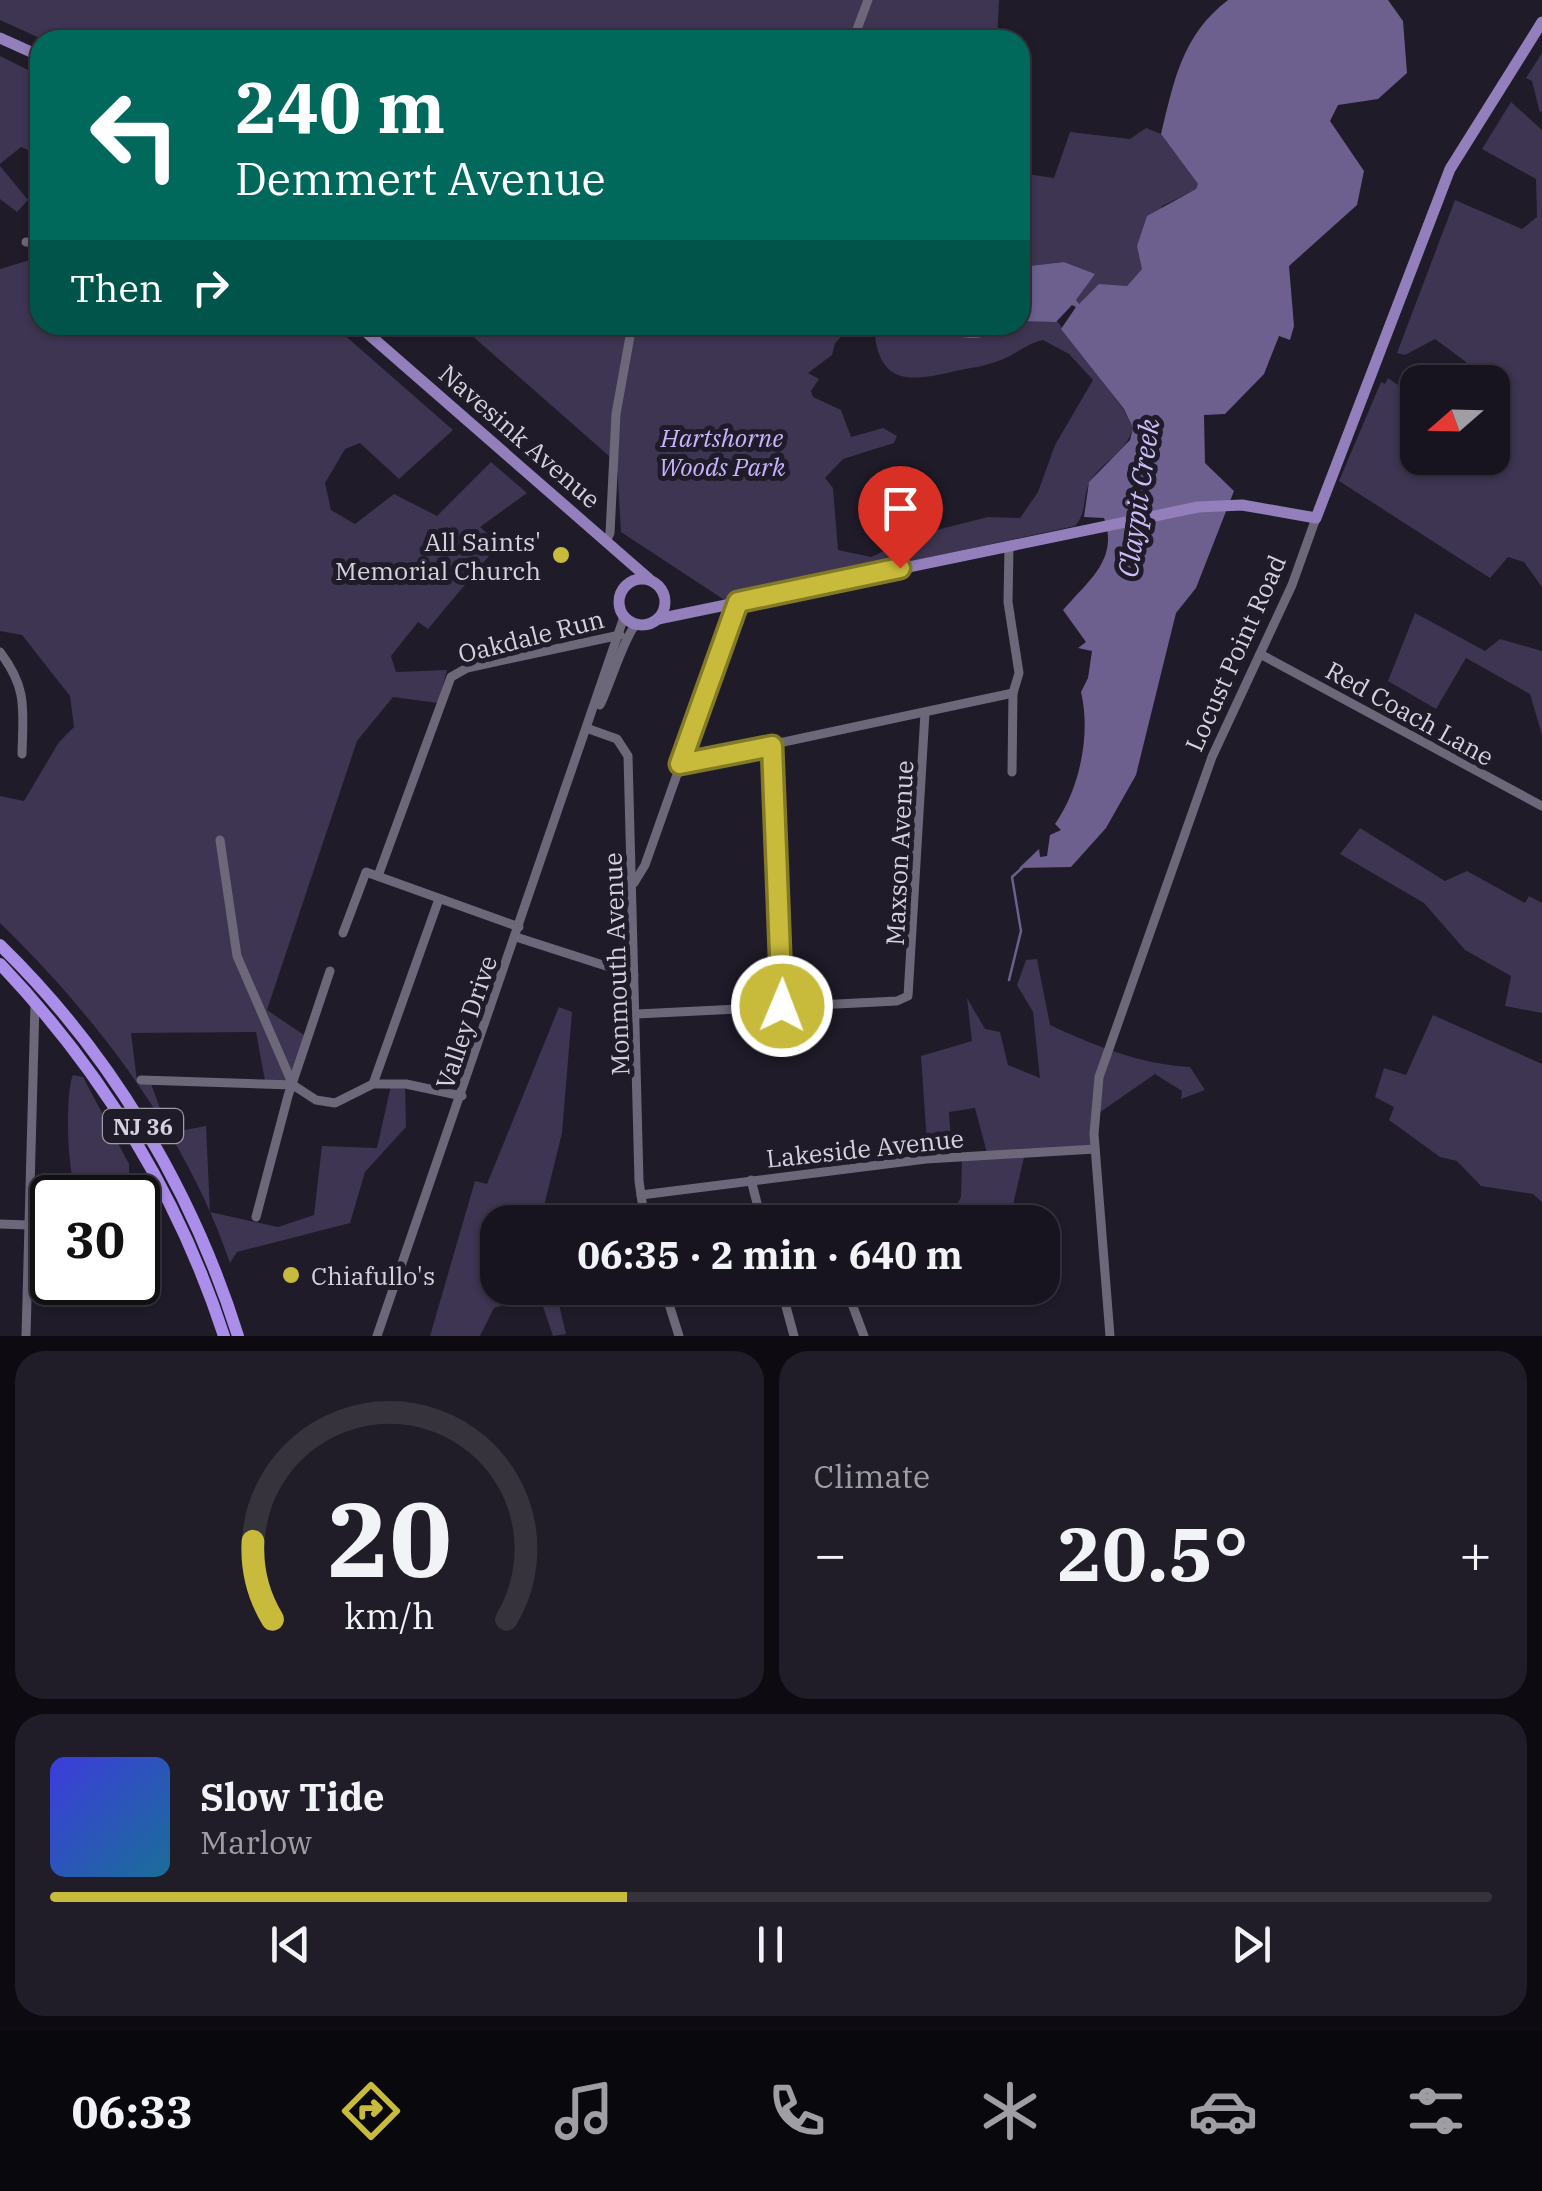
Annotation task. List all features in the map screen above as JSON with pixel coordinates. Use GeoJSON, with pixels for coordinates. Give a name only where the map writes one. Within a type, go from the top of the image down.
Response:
{"type":"FeatureCollection","features":[{"type":"Feature","properties":{"kind":"highway","name":"NJ 36"},"geometry":{"type":"LineString","coordinates":[[0,945],[84,1040],[138,1117],[198,1230],[238,1336]]}},
{"type":"Feature","properties":{"kind":"highway","name":"NJ 36"},"geometry":{"type":"LineString","coordinates":[[0,964],[93,1074],[152,1168],[190,1244],[224,1336]]}},
{"type":"Feature","properties":{"kind":"main road","name":"Locust Point Road"},"geometry":{"type":"LineString","coordinates":[[1316,518],[1450,169],[1542,22]]}},
{"type":"Feature","properties":{"kind":"main road"},"geometry":{"type":"LineString","coordinates":[[0,38],[30,52]]}},
{"type":"Feature","properties":{"kind":"main road","name":"Navesink Avenue"},"geometry":{"type":"LineString","coordinates":[[369,335],[649,579]]}},
{"type":"Feature","properties":{"kind":"main road"},"geometry":{"type":"LineString","coordinates":[[710,608],[679,604],[649,579],[630,582],[619,598],[624,617],[637,624],[1231,504],[1316,518]]}},
{"type":"Feature","properties":{"kind":"main road","name":"Navesink Avenue"},"geometry":{"type":"LineString","coordinates":[[606,542],[630,570],[630,582]]}},
{"type":"Feature","properties":{"kind":"main road"},"geometry":{"type":"LineString","coordinates":[[658,619],[666,604],[664,592]]}},
{"type":"Feature","properties":{"kind":"street"},"geometry":{"type":"LineString","coordinates":[[857,30],[868,0]]}},
{"type":"Feature","properties":{"kind":"street"},"geometry":{"type":"LineString","coordinates":[[606,542],[610,533],[616,414],[630,335]]}},
{"type":"Feature","properties":{"kind":"street","name":"Locust Point Road"},"geometry":{"type":"LineString","coordinates":[[1110,1336],[1095,1149],[1095,1095],[1112,1033],[1212,757],[1292,586],[1316,518]]}},
{"type":"Feature","properties":{"kind":"street"},"geometry":{"type":"LineString","coordinates":[[1009,546],[1008,602],[1019,673],[1013,692],[1012,772]]}},
{"type":"Feature","properties":{"kind":"street"},"geometry":{"type":"LineString","coordinates":[[632,885],[645,866],[738,602]]}},
{"type":"Feature","properties":{"kind":"street","name":"Valley Drive"},"geometry":{"type":"LineString","coordinates":[[377,1336],[624,617]]}},
{"type":"Feature","properties":{"kind":"street","name":"Valley Drive"},"geometry":{"type":"LineString","coordinates":[[590,725],[618,668],[626,634],[637,624]]}},
{"type":"Feature","properties":{"kind":"street","name":"Oakdale Run"},"geometry":{"type":"LineString","coordinates":[[378,876],[452,676],[468,668],[620,635]]}},
{"type":"Feature","properties":{"kind":"street"},"geometry":{"type":"LineString","coordinates":[[0,652],[22,688],[22,754]]}},
{"type":"Feature","properties":{"kind":"street","name":"Red Coach Lane"},"geometry":{"type":"LineString","coordinates":[[1260,654],[1542,806]]}},
{"type":"Feature","properties":{"kind":"street"},"geometry":{"type":"LineString","coordinates":[[680,764],[1013,692]]}},
{"type":"Feature","properties":{"kind":"street","name":"Maxson Avenue"},"geometry":{"type":"LineString","coordinates":[[782,1006],[897,1000],[908,996],[926,713]]}},
{"type":"Feature","properties":{"kind":"street","name":"Monmouth Avenue"},"geometry":{"type":"LineString","coordinates":[[590,725],[618,739],[628,752],[642,1205]]}},
{"type":"Feature","properties":{"kind":"street"},"geometry":{"type":"LineString","coordinates":[[637,1014],[782,1006],[772,746]]}},
{"type":"Feature","properties":{"kind":"street"},"geometry":{"type":"LineString","coordinates":[[220,840],[231,932],[293,1085]]}},
{"type":"Feature","properties":{"kind":"street"},"geometry":{"type":"LineString","coordinates":[[342,933],[366,872],[634,975]]}},
{"type":"Feature","properties":{"kind":"street"},"geometry":{"type":"LineString","coordinates":[[373,1084],[439,899]]}},
{"type":"Feature","properties":{"kind":"street"},"geometry":{"type":"LineString","coordinates":[[256,1217],[330,971]]}},
{"type":"Feature","properties":{"kind":"street"},"geometry":{"type":"LineString","coordinates":[[26,1336],[35,1001]]}},
{"type":"Feature","properties":{"kind":"street"},"geometry":{"type":"LineString","coordinates":[[141,1080],[293,1085],[316,1100],[335,1104],[373,1084],[406,1084],[462,1096]]}},
{"type":"Feature","properties":{"kind":"street","name":"Lakeside Avenue"},"geometry":{"type":"LineString","coordinates":[[640,1195],[926,1158],[1095,1149]]}},
{"type":"Feature","properties":{"kind":"street"},"geometry":{"type":"LineString","coordinates":[[751,1180],[758,1205]]}},
{"type":"Feature","properties":{"kind":"street"},"geometry":{"type":"LineString","coordinates":[[0,1224],[28,1224]]}},
{"type":"Feature","properties":{"kind":"street"},"geometry":{"type":"LineString","coordinates":[[669,1305],[679,1336]]}},
{"type":"Feature","properties":{"kind":"street"},"geometry":{"type":"LineString","coordinates":[[785,1305],[794,1336]]}},
{"type":"Feature","properties":{"kind":"street"},"geometry":{"type":"LineString","coordinates":[[852,1305],[864,1336]]}},
{"type":"Feature","properties":{"kind":"green space"},"geometry":{"type":"Polygon","coordinates":[[[0,0],[999,0],[998,30],[30,30],[30,34],[0,20],[0,0]]]}},
{"type":"Feature","properties":{"kind":"green space"},"geometry":{"type":"Polygon","coordinates":[[[1542,53],[1540,113],[1532,81],[1526,78],[1542,53]]]}},
{"type":"Feature","properties":{"kind":"green space"},"geometry":{"type":"Polygon","coordinates":[[[0,56],[30,71],[30,151],[21,147],[0,164],[0,56]]]}},
{"type":"Feature","properties":{"kind":"green space"},"geometry":{"type":"Polygon","coordinates":[[[1511,102],[1542,130],[1542,587],[1524,562],[1508,557],[1490,578],[1339,481],[1381,382],[1385,384],[1388,378],[1400,386],[1400,475],[1510,475],[1510,365],[1465,365],[1435,339],[1405,355],[1397,353],[1455,200],[1522,229],[1537,217],[1536,179],[1482,149],[1511,102]]]}},
{"type":"Feature","properties":{"kind":"green space"},"geometry":{"type":"Polygon","coordinates":[[[1146,128],[1161,134],[1198,184],[1197,189],[1162,206],[1142,269],[1127,286],[1111,287],[1079,305],[1076,300],[1094,274],[1063,262],[1030,266],[1030,174],[1054,178],[1070,132],[1130,139],[1146,128]]]}},
{"type":"Feature","properties":{"kind":"green space"},"geometry":{"type":"Polygon","coordinates":[[[0,166],[28,200],[17,212],[0,199],[0,166]]]}},
{"type":"Feature","properties":{"kind":"green space"},"geometry":{"type":"Polygon","coordinates":[[[30,260],[30,335],[344,335],[453,430],[399,479],[360,443],[345,449],[325,483],[331,510],[355,524],[394,494],[437,516],[491,462],[527,493],[480,527],[499,544],[428,629],[418,622],[391,656],[396,672],[447,670],[438,703],[393,697],[357,741],[267,1010],[307,1037],[292,1084],[265,1081],[256,1032],[131,1033],[137,1081],[150,1081],[169,1133],[104,1038],[0,923],[0,796],[24,801],[59,742],[74,727],[70,696],[22,635],[0,631],[0,269],[30,260]]]}},
{"type":"Feature","properties":{"kind":"green space","name":"Hartshorne Woods Park"},"geometry":{"type":"Polygon","coordinates":[[[1030,320],[1057,321],[1124,410],[1133,428],[1126,443],[1091,480],[1075,526],[726,601],[621,532],[617,463],[471,335],[843,335],[835,343],[832,355],[808,373],[819,379],[811,391],[813,397],[841,410],[851,437],[883,428],[897,436],[894,443],[843,459],[825,478],[833,488],[838,550],[871,557],[921,534],[988,517],[1020,518],[1038,492],[1055,445],[1093,380],[1069,354],[1043,340],[1001,360],[923,377],[898,375],[888,369],[875,335],[1030,335],[1030,320]]]}},
{"type":"Feature","properties":{"kind":"green space"},"geometry":{"type":"Polygon","coordinates":[[[1415,613],[1485,651],[1500,639],[1542,651],[1542,735],[1530,694],[1466,658],[1436,709],[1388,681],[1415,613]]]}},
{"type":"Feature","properties":{"kind":"green space"},"geometry":{"type":"Polygon","coordinates":[[[1360,828],[1445,881],[1467,871],[1525,903],[1529,896],[1542,903],[1542,1013],[1505,1006],[1511,976],[1465,950],[1424,903],[1340,854],[1360,828]]]}},
{"type":"Feature","properties":{"kind":"green space"},"geometry":{"type":"Polygon","coordinates":[[[1037,959],[1050,1025],[1118,1053],[1190,1067],[1205,1090],[1181,1099],[1182,1091],[1155,1074],[1096,1115],[1095,1148],[1025,1153],[1013,1205],[957,1205],[961,1197],[962,1157],[988,1157],[975,1108],[949,1112],[952,1157],[928,1158],[921,1056],[972,1041],[967,998],[985,1029],[1000,1032],[1008,1065],[1040,1078],[1033,1012],[1017,985],[1026,960],[1037,959]]]}},
{"type":"Feature","properties":{"kind":"green space"},"geometry":{"type":"Polygon","coordinates":[[[559,1007],[572,1012],[562,1133],[544,1205],[480,1205],[480,1305],[504,1305],[494,1308],[480,1336],[430,1336],[475,1181],[487,1184],[559,1007]]]}},
{"type":"Feature","properties":{"kind":"green space"},"geometry":{"type":"Polygon","coordinates":[[[1433,1015],[1542,1064],[1542,1202],[1533,1194],[1481,1186],[1457,1161],[1440,1157],[1389,1120],[1394,1107],[1375,1097],[1384,1068],[1406,1075],[1433,1015]]]}},
{"type":"Feature","properties":{"kind":"green space"},"geometry":{"type":"Polygon","coordinates":[[[73,1075],[83,1077],[129,1164],[129,1175],[72,1175],[68,1137],[73,1075]]]}},
{"type":"Feature","properties":{"kind":"green space"},"geometry":{"type":"Polygon","coordinates":[[[392,1081],[405,1081],[406,1127],[365,1172],[350,1223],[237,1252],[230,1263],[210,1212],[278,1227],[314,1215],[322,1146],[377,1148],[392,1081]]]}},
{"type":"Feature","properties":{"kind":"green space"},"geometry":{"type":"Polygon","coordinates":[[[206,1126],[210,1212],[169,1133],[206,1126]]]}},
{"type":"Feature","properties":{"kind":"green space"},"geometry":{"type":"Polygon","coordinates":[[[542,1305],[559,1305],[566,1334],[553,1336],[542,1305]]]}},
{"type":"Feature","properties":{"kind":"water"},"geometry":{"type":"Polygon","coordinates":[[[1228,0],[1388,0],[1403,21],[1407,73],[1378,99],[1338,105],[1330,121],[1364,171],[1357,205],[1289,266],[1294,326],[1290,340],[1279,336],[1264,374],[1225,414],[1204,415],[1205,463],[1234,491],[1196,588],[1176,613],[1136,775],[1106,828],[1071,867],[1019,868],[1039,849],[1040,857],[1047,856],[1050,835],[1061,830],[1055,824],[1077,777],[1085,725],[1081,692],[1088,678],[1092,651],[1078,648],[1086,642],[1063,610],[1099,568],[1108,545],[1104,518],[1084,517],[1089,482],[1130,440],[1133,428],[1124,409],[1061,329],[1076,307],[1072,305],[1056,322],[1030,321],[1030,266],[1064,262],[1095,274],[1076,300],[1079,304],[1099,284],[1127,286],[1142,269],[1137,246],[1147,216],[1196,189],[1198,184],[1161,134],[1182,60],[1212,14],[1228,0]]]}},
{"type":"Feature","properties":{"kind":"water"},"geometry":{"type":"Polygon","coordinates":[[[955,335],[987,335],[979,338],[955,335]]]}},
{"type":"Feature","properties":{"kind":"waterway","name":"Claypit Creek"},"geometry":{"type":"LineString","coordinates":[[1009,980],[1021,931],[1012,877],[1022,868]]}},
{"type":"Feature","properties":{"kind":"place","name":"All Saints' Memorial Church"},"geometry":{"type":"Point","coordinates":[561,555]}},
{"type":"Feature","properties":{"kind":"place","name":"Chiafullo's"},"geometry":{"type":"Point","coordinates":[291,1275]}},
{"type":"Feature","properties":{"kind":"route"},"geometry":{"type":"LineString","coordinates":[[782,1006],[784,978],[772,746],[680,764],[738,602],[900,568]]}}]}
